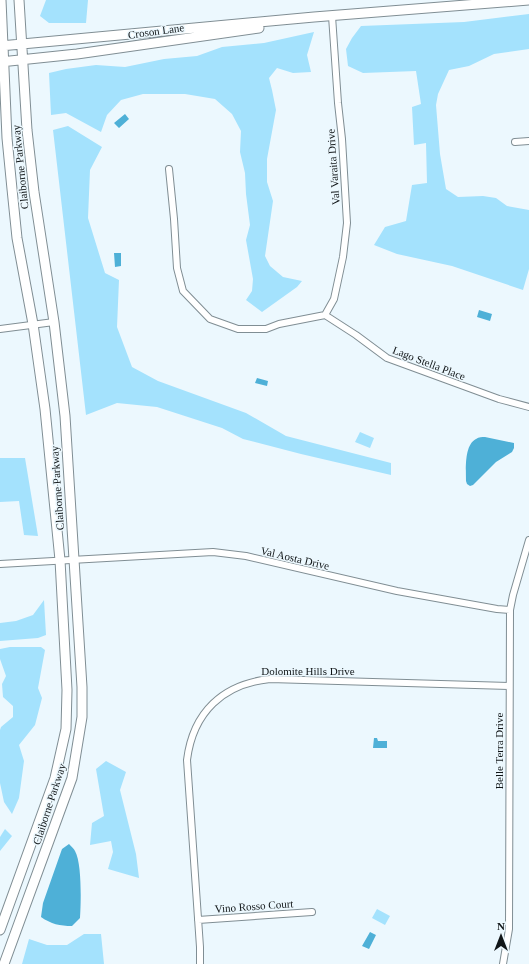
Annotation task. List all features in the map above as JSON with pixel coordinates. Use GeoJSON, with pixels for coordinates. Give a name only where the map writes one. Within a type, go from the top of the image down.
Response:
{"type":"FeatureCollection","features":[{"type":"Feature","properties":{"kind":"main road","name":"Claiborne Parkway"},"geometry":{"type":"LineString","coordinates":[[0,930],[50,795],[66,729],[67,675],[60,560],[45,409],[33,324],[17,238],[7,138],[2,62],[1,0]]}},
{"type":"Feature","properties":{"kind":"main road","name":"Claiborne Parkway"},"geometry":{"type":"LineString","coordinates":[[4,964],[72,778],[82,717],[80,635],[64,416],[54,322],[34,192],[27,130],[19,0]]}},
{"type":"Feature","properties":{"kind":"main road","name":"Croson Lane"},"geometry":{"type":"LineString","coordinates":[[2,46],[314,17],[529,0]]}},
{"type":"Feature","properties":{"kind":"main road","name":"Croson Lane"},"geometry":{"type":"LineString","coordinates":[[2,62],[77,54],[276,26],[314,17]]}},
{"type":"Feature","properties":{"kind":"street","name":"Val Varaita Drive"},"geometry":{"type":"LineString","coordinates":[[326,314],[334,299],[343,257],[346,223],[342,139],[332,16]]}},
{"type":"Feature","properties":{"kind":"street"},"geometry":{"type":"LineString","coordinates":[[515,142],[529,141]]}},
{"type":"Feature","properties":{"kind":"street"},"geometry":{"type":"LineString","coordinates":[[170,169],[177,268],[183,291],[210,319],[238,329],[266,329],[279,324],[326,314]]}},
{"type":"Feature","properties":{"kind":"street","name":"Lago Stella Place"},"geometry":{"type":"LineString","coordinates":[[326,314],[387,358],[493,397],[529,407]]}},
{"type":"Feature","properties":{"kind":"street"},"geometry":{"type":"LineString","coordinates":[[0,329],[54,322]]}},
{"type":"Feature","properties":{"kind":"street","name":"Belle Terra Drive"},"geometry":{"type":"LineString","coordinates":[[503,964],[509,929],[510,610],[512,595],[529,540]]}},
{"type":"Feature","properties":{"kind":"street","name":"Val Aosta Drive"},"geometry":{"type":"LineString","coordinates":[[0,564],[195,552],[225,553],[246,556],[397,591],[510,610]]}},
{"type":"Feature","properties":{"kind":"street","name":"Dolomite Hills Drive"},"geometry":{"type":"LineString","coordinates":[[200,964],[187,760],[192,735],[198,723],[213,703],[222,695],[234,688],[246,683],[270,679],[509,686]]}},
{"type":"Feature","properties":{"kind":"street","name":"Vino Rosso Court"},"geometry":{"type":"LineString","coordinates":[[198,920],[312,912]]}},
{"type":"Feature","properties":{"kind":"shaded area"},"geometry":{"type":"Polygon","coordinates":[[[46,0],[88,0],[86,23],[49,23],[40,16],[46,0]]]}},
{"type":"Feature","properties":{"kind":"shaded area"},"geometry":{"type":"Polygon","coordinates":[[[529,14],[529,49],[494,54],[469,66],[449,70],[438,94],[436,105],[440,154],[446,189],[458,197],[483,196],[496,198],[507,206],[529,210],[529,269],[523,290],[452,266],[397,254],[374,245],[385,227],[406,221],[412,185],[427,183],[426,143],[414,145],[412,107],[421,104],[416,71],[363,73],[348,66],[346,49],[352,38],[361,26],[464,22],[529,14]]]}},
{"type":"Feature","properties":{"kind":"shaded area"},"geometry":{"type":"Polygon","coordinates":[[[314,32],[307,55],[311,72],[293,73],[277,68],[269,78],[276,110],[267,159],[267,182],[273,201],[265,256],[270,266],[283,277],[302,281],[297,287],[262,312],[246,300],[252,291],[253,279],[246,240],[250,225],[245,173],[240,152],[241,131],[232,114],[215,99],[185,94],[143,94],[121,100],[107,115],[101,132],[66,113],[51,115],[49,73],[96,65],[125,67],[164,59],[197,56],[222,47],[264,43],[314,32]]]}},
{"type":"Feature","properties":{"kind":"shaded area"},"geometry":{"type":"Polygon","coordinates":[[[125,114],[129,119],[119,128],[114,123],[125,114]]]}},
{"type":"Feature","properties":{"kind":"shaded area"},"geometry":{"type":"Polygon","coordinates":[[[68,126],[102,147],[90,170],[88,218],[105,273],[119,280],[117,327],[132,367],[158,381],[246,413],[286,436],[391,463],[391,475],[243,439],[222,428],[157,407],[117,403],[86,415],[53,130],[68,126]]]}},
{"type":"Feature","properties":{"kind":"shaded area"},"geometry":{"type":"Polygon","coordinates":[[[114,253],[121,253],[121,266],[115,267],[114,253]]]}},
{"type":"Feature","properties":{"kind":"shaded area"},"geometry":{"type":"Polygon","coordinates":[[[479,310],[492,314],[490,321],[477,317],[479,310]]]}},
{"type":"Feature","properties":{"kind":"shaded area"},"geometry":{"type":"Polygon","coordinates":[[[257,378],[268,381],[267,386],[255,383],[257,378]]]}},
{"type":"Feature","properties":{"kind":"shaded area"},"geometry":{"type":"Polygon","coordinates":[[[360,432],[374,438],[370,448],[355,442],[360,432]]]}},
{"type":"Feature","properties":{"kind":"shaded area"},"geometry":{"type":"Polygon","coordinates":[[[485,437],[514,443],[514,448],[512,452],[496,462],[473,485],[470,486],[466,481],[466,464],[469,447],[476,439],[485,437]]]}},
{"type":"Feature","properties":{"kind":"shaded area"},"geometry":{"type":"Polygon","coordinates":[[[0,458],[25,458],[38,536],[24,535],[19,501],[0,502],[0,458]]]}},
{"type":"Feature","properties":{"kind":"shaded area"},"geometry":{"type":"Polygon","coordinates":[[[44,600],[46,635],[38,638],[0,641],[0,623],[16,621],[33,615],[44,600]]]}},
{"type":"Feature","properties":{"kind":"shaded area"},"geometry":{"type":"Polygon","coordinates":[[[10,647],[41,647],[45,650],[38,688],[42,698],[35,725],[19,745],[24,761],[19,798],[12,814],[4,802],[0,783],[0,730],[1,727],[13,717],[13,706],[3,697],[2,684],[6,676],[0,659],[0,649],[10,647]]]}},
{"type":"Feature","properties":{"kind":"shaded area"},"geometry":{"type":"Polygon","coordinates":[[[374,738],[377,738],[378,741],[387,741],[387,748],[373,748],[374,738]]]}},
{"type":"Feature","properties":{"kind":"shaded area"},"geometry":{"type":"Polygon","coordinates":[[[106,761],[126,772],[120,790],[136,854],[139,878],[108,869],[113,852],[111,841],[90,845],[92,823],[104,816],[96,769],[106,761]]]}},
{"type":"Feature","properties":{"kind":"shaded area"},"geometry":{"type":"Polygon","coordinates":[[[5,829],[12,836],[0,851],[0,837],[5,829]]]}},
{"type":"Feature","properties":{"kind":"shaded area"},"geometry":{"type":"Polygon","coordinates":[[[69,844],[75,850],[79,864],[81,903],[80,918],[72,926],[64,926],[41,917],[43,903],[62,849],[69,844]]]}},
{"type":"Feature","properties":{"kind":"shaded area"},"geometry":{"type":"Polygon","coordinates":[[[377,909],[390,916],[385,925],[372,918],[377,909]]]}},
{"type":"Feature","properties":{"kind":"shaded area"},"geometry":{"type":"Polygon","coordinates":[[[370,932],[376,935],[369,949],[362,946],[370,932]]]}},
{"type":"Feature","properties":{"kind":"shaded area"},"geometry":{"type":"Polygon","coordinates":[[[84,934],[101,934],[104,964],[22,964],[29,939],[47,945],[67,945],[84,934]]]}}]}
